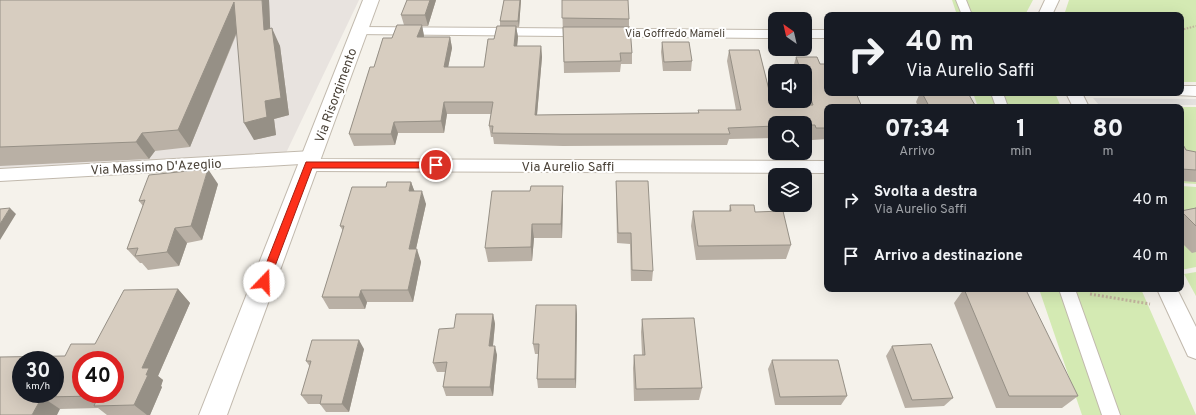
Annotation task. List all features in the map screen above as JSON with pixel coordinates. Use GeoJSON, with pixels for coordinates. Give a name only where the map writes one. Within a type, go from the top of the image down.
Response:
{"type":"FeatureCollection","features":[{"type":"Feature","properties":{"kind":"street","name":"Via Risorgimento"},"geometry":{"type":"LineString","coordinates":[[213,415],[371,0]]}},
{"type":"Feature","properties":{"kind":"street"},"geometry":{"type":"LineString","coordinates":[[961,0],[966,12]]}},
{"type":"Feature","properties":{"kind":"street"},"geometry":{"type":"LineString","coordinates":[[1046,12],[1052,0]]}},
{"type":"Feature","properties":{"kind":"street","name":"Via Goffredo Mameli"},"geometry":{"type":"LineString","coordinates":[[358,32],[768,34]]}},
{"type":"Feature","properties":{"kind":"street"},"geometry":{"type":"LineString","coordinates":[[812,34],[824,34]]}},
{"type":"Feature","properties":{"kind":"street"},"geometry":{"type":"LineString","coordinates":[[1184,91],[1196,91]]}},
{"type":"Feature","properties":{"kind":"street","name":"Via Aurelio Saffi"},"geometry":{"type":"LineString","coordinates":[[310,161],[824,167]]}},
{"type":"Feature","properties":{"kind":"street","name":"Via Massimo D'Azeglio"},"geometry":{"type":"LineString","coordinates":[[0,175],[310,161]]}},
{"type":"Feature","properties":{"kind":"street"},"geometry":{"type":"LineString","coordinates":[[1069,292],[1111,415]]}},
{"type":"Feature","properties":{"kind":"street"},"geometry":{"type":"LineString","coordinates":[[1168,292],[1196,349]]}},
{"type":"Feature","properties":{"kind":"path"},"geometry":{"type":"LineString","coordinates":[[1184,29],[1196,26]]}},
{"type":"Feature","properties":{"kind":"path"},"geometry":{"type":"LineString","coordinates":[[1080,292],[1176,308]]}},
{"type":"Feature","properties":{"kind":"shaded area"},"geometry":{"type":"Polygon","coordinates":[[[0,0],[359,0],[286,153],[0,171],[0,0]]]}},
{"type":"Feature","properties":{"kind":"shaded area"},"geometry":{"type":"Polygon","coordinates":[[[1093,98],[1196,99],[1196,105],[1098,104],[1093,98]]]}},
{"type":"Feature","properties":{"kind":"green space"},"geometry":{"type":"Polygon","coordinates":[[[952,0],[1033,0],[1027,12],[956,12],[952,0]]]}},
{"type":"Feature","properties":{"kind":"green space"},"geometry":{"type":"Polygon","coordinates":[[[1069,0],[1196,0],[1196,82],[1184,82],[1184,12],[1065,12],[1069,0]]]}},
{"type":"Feature","properties":{"kind":"green space"},"geometry":{"type":"Polygon","coordinates":[[[974,96],[1056,96],[1060,104],[977,104],[974,96]]]}},
{"type":"Feature","properties":{"kind":"green space"},"geometry":{"type":"Polygon","coordinates":[[[1184,107],[1196,107],[1196,184],[1184,183],[1184,107]]]}},
{"type":"Feature","properties":{"kind":"green space"},"geometry":{"type":"Polygon","coordinates":[[[1184,186],[1196,187],[1196,267],[1184,269],[1184,186]]]}},
{"type":"Feature","properties":{"kind":"green space"},"geometry":{"type":"Polygon","coordinates":[[[1196,272],[1196,296],[1184,274],[1196,272]]]}},
{"type":"Feature","properties":{"kind":"green space"},"geometry":{"type":"Polygon","coordinates":[[[1040,292],[1142,292],[1196,415],[1082,415],[1040,292]]]}},
{"type":"Feature","properties":{"kind":"building"},"geometry":{"type":"Polygon","coordinates":[[[0,0],[262,0],[264,30],[272,28],[281,98],[265,101],[267,117],[244,123],[234,2],[178,130],[142,133],[136,142],[0,147],[0,0]]]}},
{"type":"Feature","properties":{"kind":"building"},"geometry":{"type":"Polygon","coordinates":[[[407,0],[430,0],[425,15],[401,15],[407,0]]]}},
{"type":"Feature","properties":{"kind":"building"},"geometry":{"type":"Polygon","coordinates":[[[504,0],[520,0],[518,21],[500,21],[504,0]]]}},
{"type":"Feature","properties":{"kind":"building"},"geometry":{"type":"Polygon","coordinates":[[[562,0],[628,0],[629,19],[562,18],[562,0]]]}},
{"type":"Feature","properties":{"kind":"building"},"geometry":{"type":"Polygon","coordinates":[[[397,25],[422,25],[417,37],[450,37],[444,67],[484,67],[488,39],[494,39],[497,26],[516,26],[514,46],[541,46],[535,115],[699,113],[698,110],[741,110],[729,50],[759,50],[768,86],[768,108],[812,108],[812,64],[798,64],[796,57],[817,57],[820,64],[824,64],[824,96],[857,96],[861,104],[824,104],[824,128],[816,128],[815,125],[812,125],[812,116],[768,116],[768,126],[728,128],[730,134],[562,134],[492,133],[493,126],[489,126],[493,102],[444,102],[441,121],[394,122],[391,134],[349,134],[370,67],[374,67],[383,38],[392,38],[397,25]]]}},
{"type":"Feature","properties":{"kind":"building"},"geometry":{"type":"Polygon","coordinates":[[[563,27],[630,27],[632,53],[620,53],[621,61],[564,62],[563,27]]]}},
{"type":"Feature","properties":{"kind":"building"},"geometry":{"type":"Polygon","coordinates":[[[662,42],[689,42],[692,61],[664,62],[662,42]]]}},
{"type":"Feature","properties":{"kind":"building"},"geometry":{"type":"Polygon","coordinates":[[[924,96],[970,96],[974,104],[928,104],[924,96]]]}},
{"type":"Feature","properties":{"kind":"building"},"geometry":{"type":"Polygon","coordinates":[[[1184,146],[1186,150],[1196,152],[1196,170],[1184,169],[1184,146]]]}},
{"type":"Feature","properties":{"kind":"building"},"geometry":{"type":"Polygon","coordinates":[[[208,169],[191,226],[175,228],[167,252],[135,256],[138,248],[127,249],[145,200],[139,201],[149,175],[208,169]]]}},
{"type":"Feature","properties":{"kind":"building"},"geometry":{"type":"Polygon","coordinates":[[[616,181],[648,181],[653,271],[632,270],[631,233],[618,233],[616,181]]]}},
{"type":"Feature","properties":{"kind":"building"},"geometry":{"type":"Polygon","coordinates":[[[387,182],[411,182],[409,191],[422,191],[409,249],[417,249],[408,290],[361,290],[359,297],[322,297],[344,226],[340,226],[352,187],[386,187],[387,182]]]}},
{"type":"Feature","properties":{"kind":"building"},"geometry":{"type":"Polygon","coordinates":[[[531,186],[563,186],[561,224],[532,224],[531,247],[485,248],[492,191],[530,191],[531,186]]]}},
{"type":"Feature","properties":{"kind":"building"},"geometry":{"type":"Polygon","coordinates":[[[730,205],[754,205],[755,212],[783,212],[791,245],[698,246],[693,211],[731,211],[730,205]]]}},
{"type":"Feature","properties":{"kind":"building"},"geometry":{"type":"Polygon","coordinates":[[[10,208],[0,224],[0,209],[10,208]]]}},
{"type":"Feature","properties":{"kind":"building"},"geometry":{"type":"Polygon","coordinates":[[[1196,208],[1196,226],[1184,214],[1184,210],[1196,208]]]}},
{"type":"Feature","properties":{"kind":"building"},"geometry":{"type":"Polygon","coordinates":[[[178,289],[142,368],[149,368],[146,375],[148,375],[134,405],[94,406],[95,403],[124,403],[124,351],[72,351],[72,396],[64,397],[64,356],[71,344],[95,344],[124,290],[178,289]]]}},
{"type":"Feature","properties":{"kind":"building"},"geometry":{"type":"Polygon","coordinates":[[[965,292],[1027,292],[1078,396],[1009,396],[965,292]]]}},
{"type":"Feature","properties":{"kind":"building"},"geometry":{"type":"Polygon","coordinates":[[[536,305],[576,305],[575,379],[537,379],[539,344],[533,344],[536,305]]]}},
{"type":"Feature","properties":{"kind":"building"},"geometry":{"type":"Polygon","coordinates":[[[456,314],[493,314],[489,346],[495,346],[490,387],[443,387],[447,362],[433,363],[439,329],[454,328],[456,314]]]}},
{"type":"Feature","properties":{"kind":"building"},"geometry":{"type":"Polygon","coordinates":[[[694,318],[702,388],[636,389],[634,355],[645,355],[642,319],[694,318]]]}},
{"type":"Feature","properties":{"kind":"building"},"geometry":{"type":"Polygon","coordinates":[[[312,340],[359,340],[342,404],[320,404],[322,395],[301,395],[311,361],[306,361],[312,340]]]}},
{"type":"Feature","properties":{"kind":"building"},"geometry":{"type":"Polygon","coordinates":[[[931,344],[953,398],[912,400],[892,346],[931,344]]]}},
{"type":"Feature","properties":{"kind":"building"},"geometry":{"type":"Polygon","coordinates":[[[0,357],[12,357],[12,403],[39,403],[32,415],[0,415],[0,357]]]}},
{"type":"Feature","properties":{"kind":"building"},"geometry":{"type":"Polygon","coordinates":[[[772,360],[838,360],[847,396],[780,397],[772,360]]]}},
{"type":"Feature","properties":{"kind":"route"},"geometry":{"type":"LineString","coordinates":[[264,282],[309,165],[436,165]]}}]}
